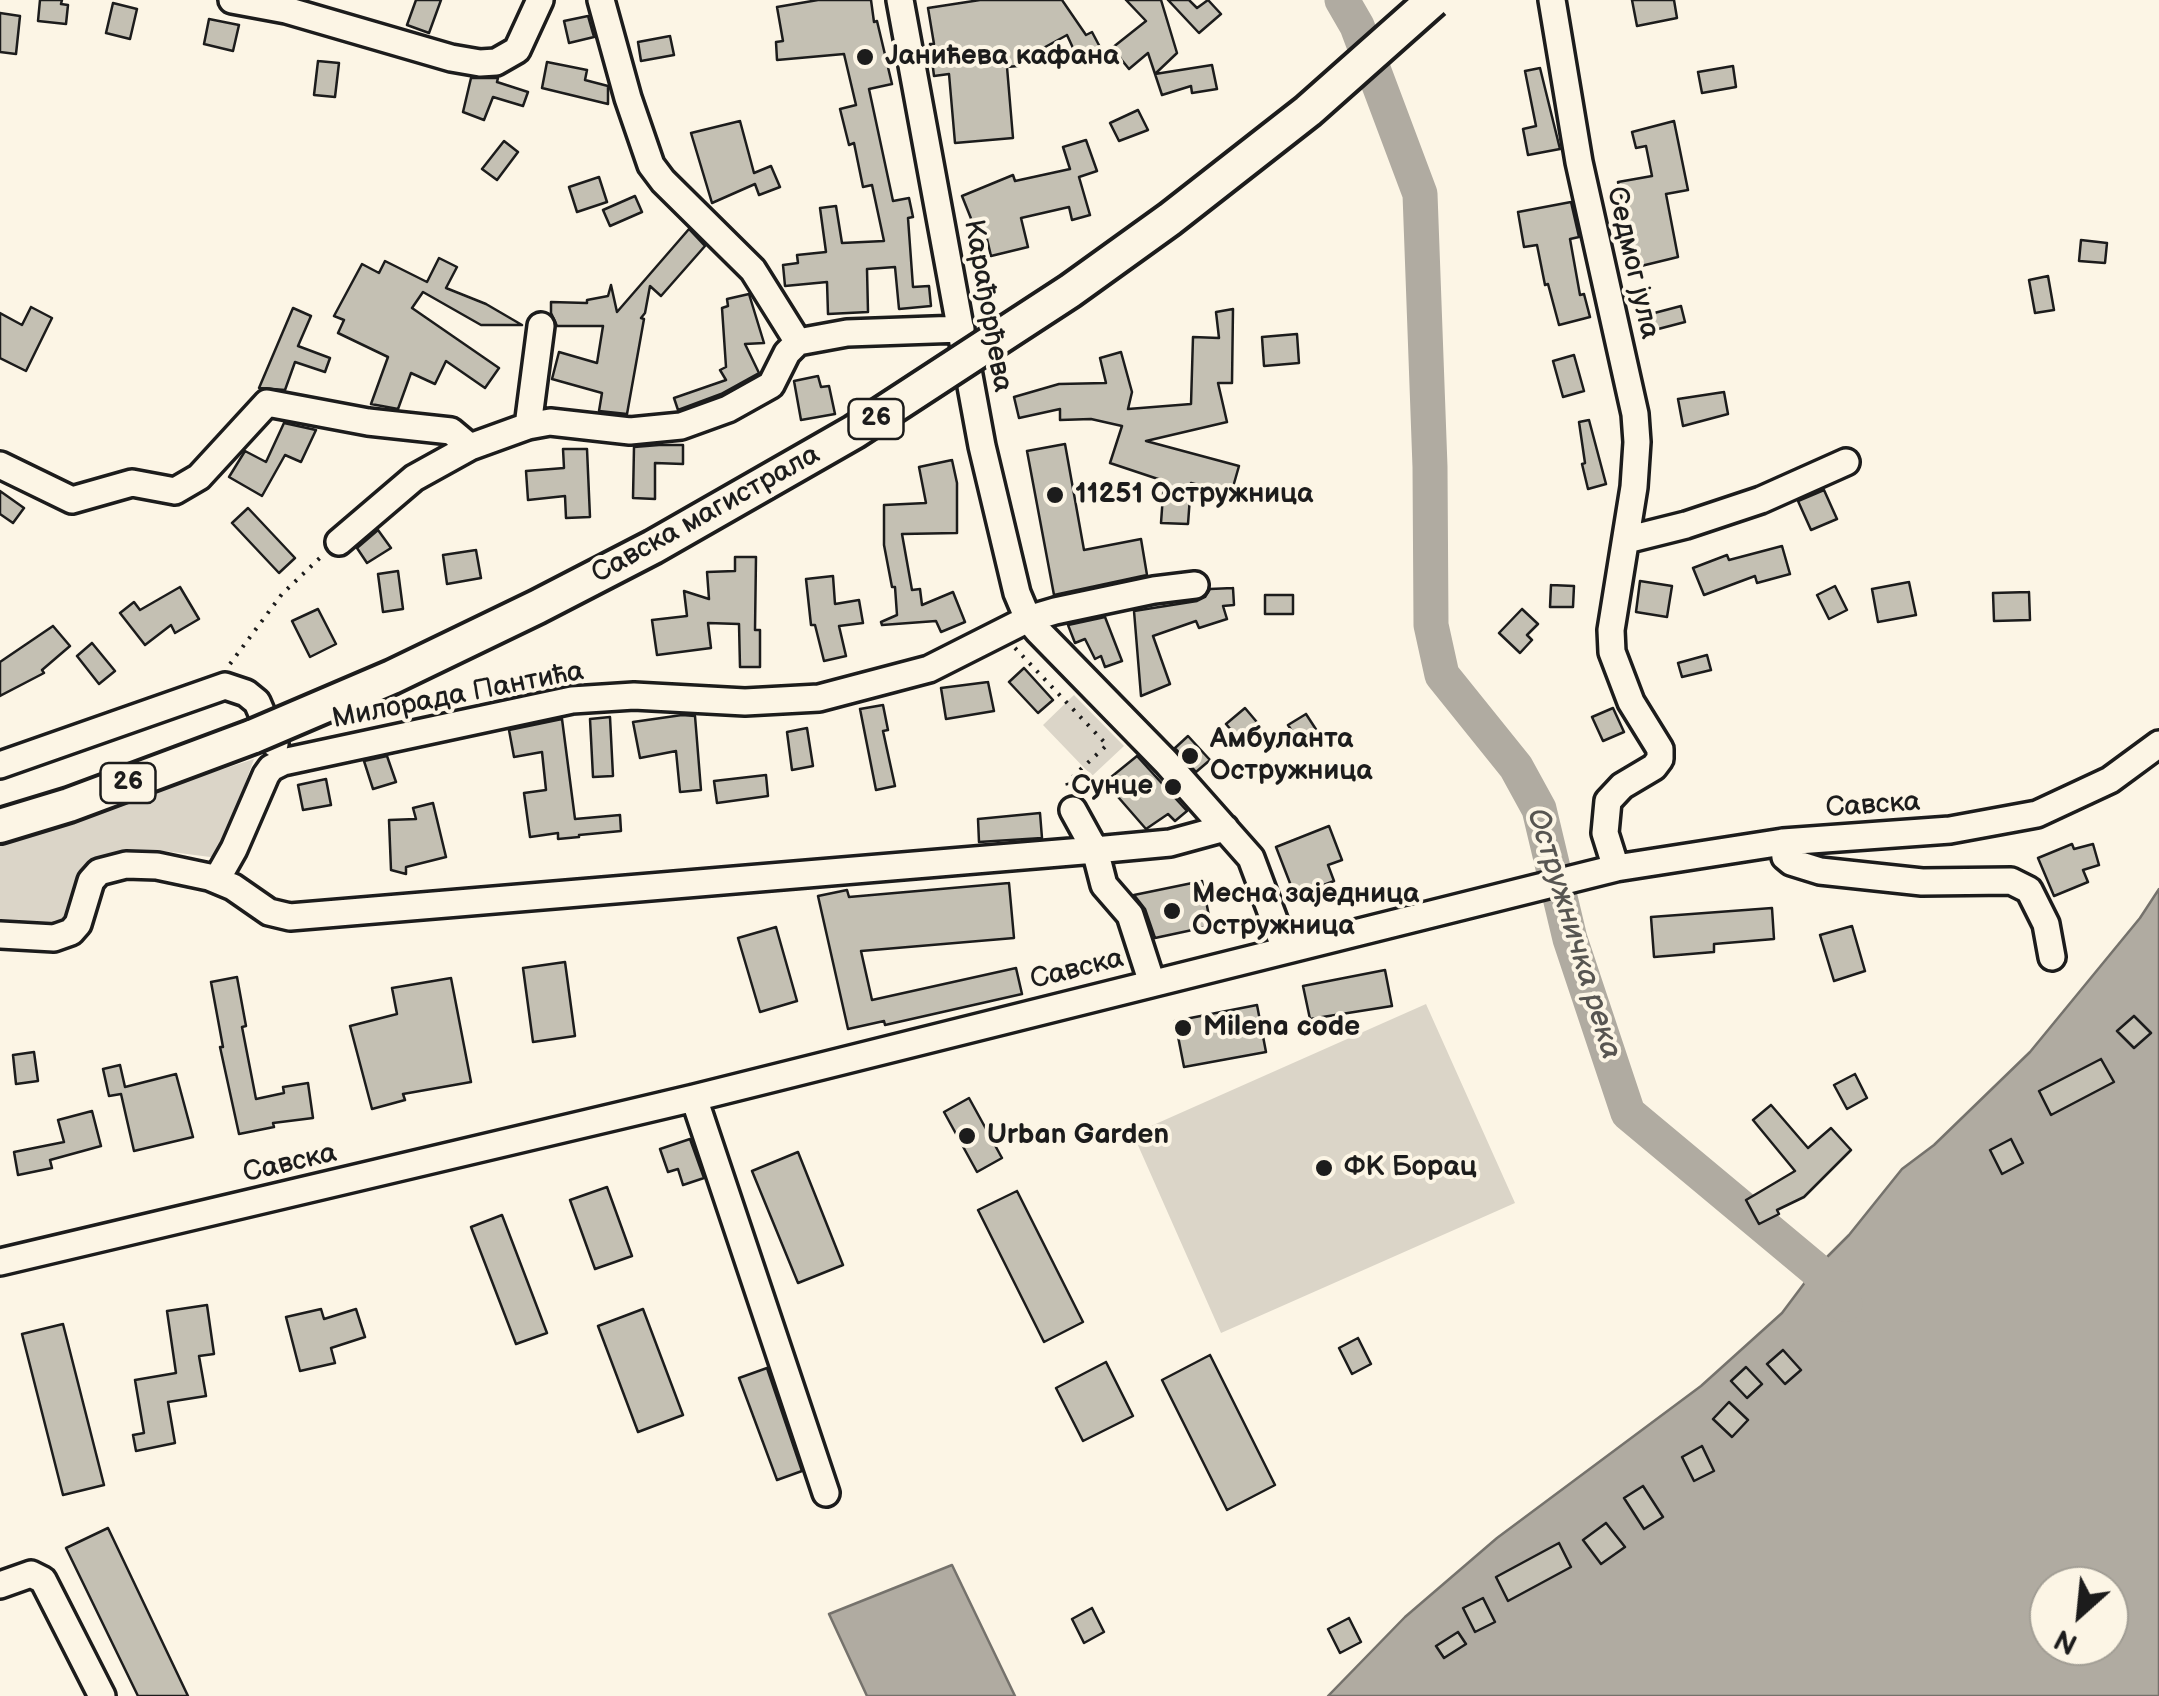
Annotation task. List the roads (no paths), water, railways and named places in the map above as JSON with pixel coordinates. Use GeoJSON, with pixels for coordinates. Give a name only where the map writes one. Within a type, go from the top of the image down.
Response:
{"type":"FeatureCollection","features":[{"type":"Feature","properties":{"kind":"main road","name":"Савска магистрала"},"geometry":{"type":"LineString","coordinates":[[0,826],[69,805],[254,736],[392,676],[653,548],[854,432],[1038,313],[1170,219],[1293,123],[1434,0]]}},
{"type":"Feature","properties":{"kind":"street"},"geometry":{"type":"LineString","coordinates":[[232,0],[286,10],[480,63],[496,62],[517,50],[540,0]]}},
{"type":"Feature","properties":{"kind":"street"},"geometry":{"type":"LineString","coordinates":[[601,0],[651,165],[663,182],[753,270],[798,342]]}},
{"type":"Feature","properties":{"kind":"street","name":"Карађорђева"},"geometry":{"type":"LineString","coordinates":[[900,0],[961,329],[1015,588],[1018,625],[1060,656],[1166,762],[1225,828],[1257,870],[1286,949]]}},
{"type":"Feature","properties":{"kind":"street","name":"Седмог јула"},"geometry":{"type":"LineString","coordinates":[[1552,0],[1579,162],[1637,442],[1634,487],[1610,630],[1612,652],[1631,702],[1660,749],[1660,759],[1654,767],[1622,786],[1608,801],[1605,834],[1616,868]]}},
{"type":"Feature","properties":{"kind":"street"},"geometry":{"type":"LineString","coordinates":[[528,426],[541,326]]}},
{"type":"Feature","properties":{"kind":"street"},"geometry":{"type":"LineString","coordinates":[[339,542],[414,478],[470,447],[528,426],[550,422],[630,431],[681,426],[728,409],[771,386],[787,353],[798,342],[847,332],[961,329]]}},
{"type":"Feature","properties":{"kind":"street"},"geometry":{"type":"LineString","coordinates":[[0,465],[72,500],[132,483],[176,490],[199,477],[267,403],[368,422],[451,431],[470,447]]}},
{"type":"Feature","properties":{"kind":"street"},"geometry":{"type":"LineString","coordinates":[[1626,540],[1686,526],[1760,500],[1846,462]]}},
{"type":"Feature","properties":{"kind":"street"},"geometry":{"type":"LineString","coordinates":[[1018,625],[1154,590],[1195,585]]}},
{"type":"Feature","properties":{"kind":"street","name":"Милорада Пантића"},"geometry":{"type":"LineString","coordinates":[[283,762],[572,700],[634,696],[745,702],[820,698],[929,669],[1018,625]]}},
{"type":"Feature","properties":{"kind":"street"},"geometry":{"type":"LineString","coordinates":[[0,764],[225,686],[246,693],[256,702],[283,762],[266,775],[217,880]]}},
{"type":"Feature","properties":{"kind":"street","name":"Савска"},"geometry":{"type":"LineString","coordinates":[[0,1262],[694,1098],[1616,868],[1783,842],[1950,830],[2037,814],[2110,780],[2159,744]]}},
{"type":"Feature","properties":{"kind":"street"},"geometry":{"type":"LineString","coordinates":[[1073,810],[1095,850],[1108,892],[1130,915],[1152,983]]}},
{"type":"Feature","properties":{"kind":"street"},"geometry":{"type":"LineString","coordinates":[[0,935],[54,938],[70,932],[78,924],[91,881],[108,868],[156,866],[217,880],[269,912],[290,917],[1170,843],[1225,828]]}},
{"type":"Feature","properties":{"kind":"street"},"geometry":{"type":"LineString","coordinates":[[1783,842],[1785,857],[1820,871],[1922,882],[2011,881],[2030,890],[2046,924],[2052,956]]}},
{"type":"Feature","properties":{"kind":"street"},"geometry":{"type":"LineString","coordinates":[[694,1098],[826,1493]]}},
{"type":"Feature","properties":{"kind":"street"},"geometry":{"type":"LineString","coordinates":[[0,1585],[31,1574],[42,1580],[102,1696]]}},
{"type":"Feature","properties":{"kind":"waterway","name":"Остружничка река"},"geometry":{"type":"LineString","coordinates":[[1342,0],[1357,26],[1420,194],[1430,467],[1431,625],[1442,675],[1516,767],[1539,809],[1570,939],[1628,1113],[1815,1269],[1845,1304]]}},
{"type":"Feature","properties":{"kind":"place","name":"Јанићева кафана"},"geometry":{"type":"Point","coordinates":[865,57]}},
{"type":"Feature","properties":{"kind":"place","name":"11251 Остружница"},"geometry":{"type":"Point","coordinates":[1055,495]}},
{"type":"Feature","properties":{"kind":"place","name":"Амбуланта Остружница"},"geometry":{"type":"Point","coordinates":[1190,756]}},
{"type":"Feature","properties":{"kind":"place","name":"Сунце"},"geometry":{"type":"Point","coordinates":[1173,787]}},
{"type":"Feature","properties":{"kind":"place","name":"Месна заједница Остружница"},"geometry":{"type":"Point","coordinates":[1172,911]}},
{"type":"Feature","properties":{"kind":"place","name":"Milena code"},"geometry":{"type":"Point","coordinates":[1183,1028]}},
{"type":"Feature","properties":{"kind":"place","name":"Urban Garden"},"geometry":{"type":"Point","coordinates":[967,1136]}},
{"type":"Feature","properties":{"kind":"place","name":"ФК Борац"},"geometry":{"type":"Point","coordinates":[1324,1168]}}]}
